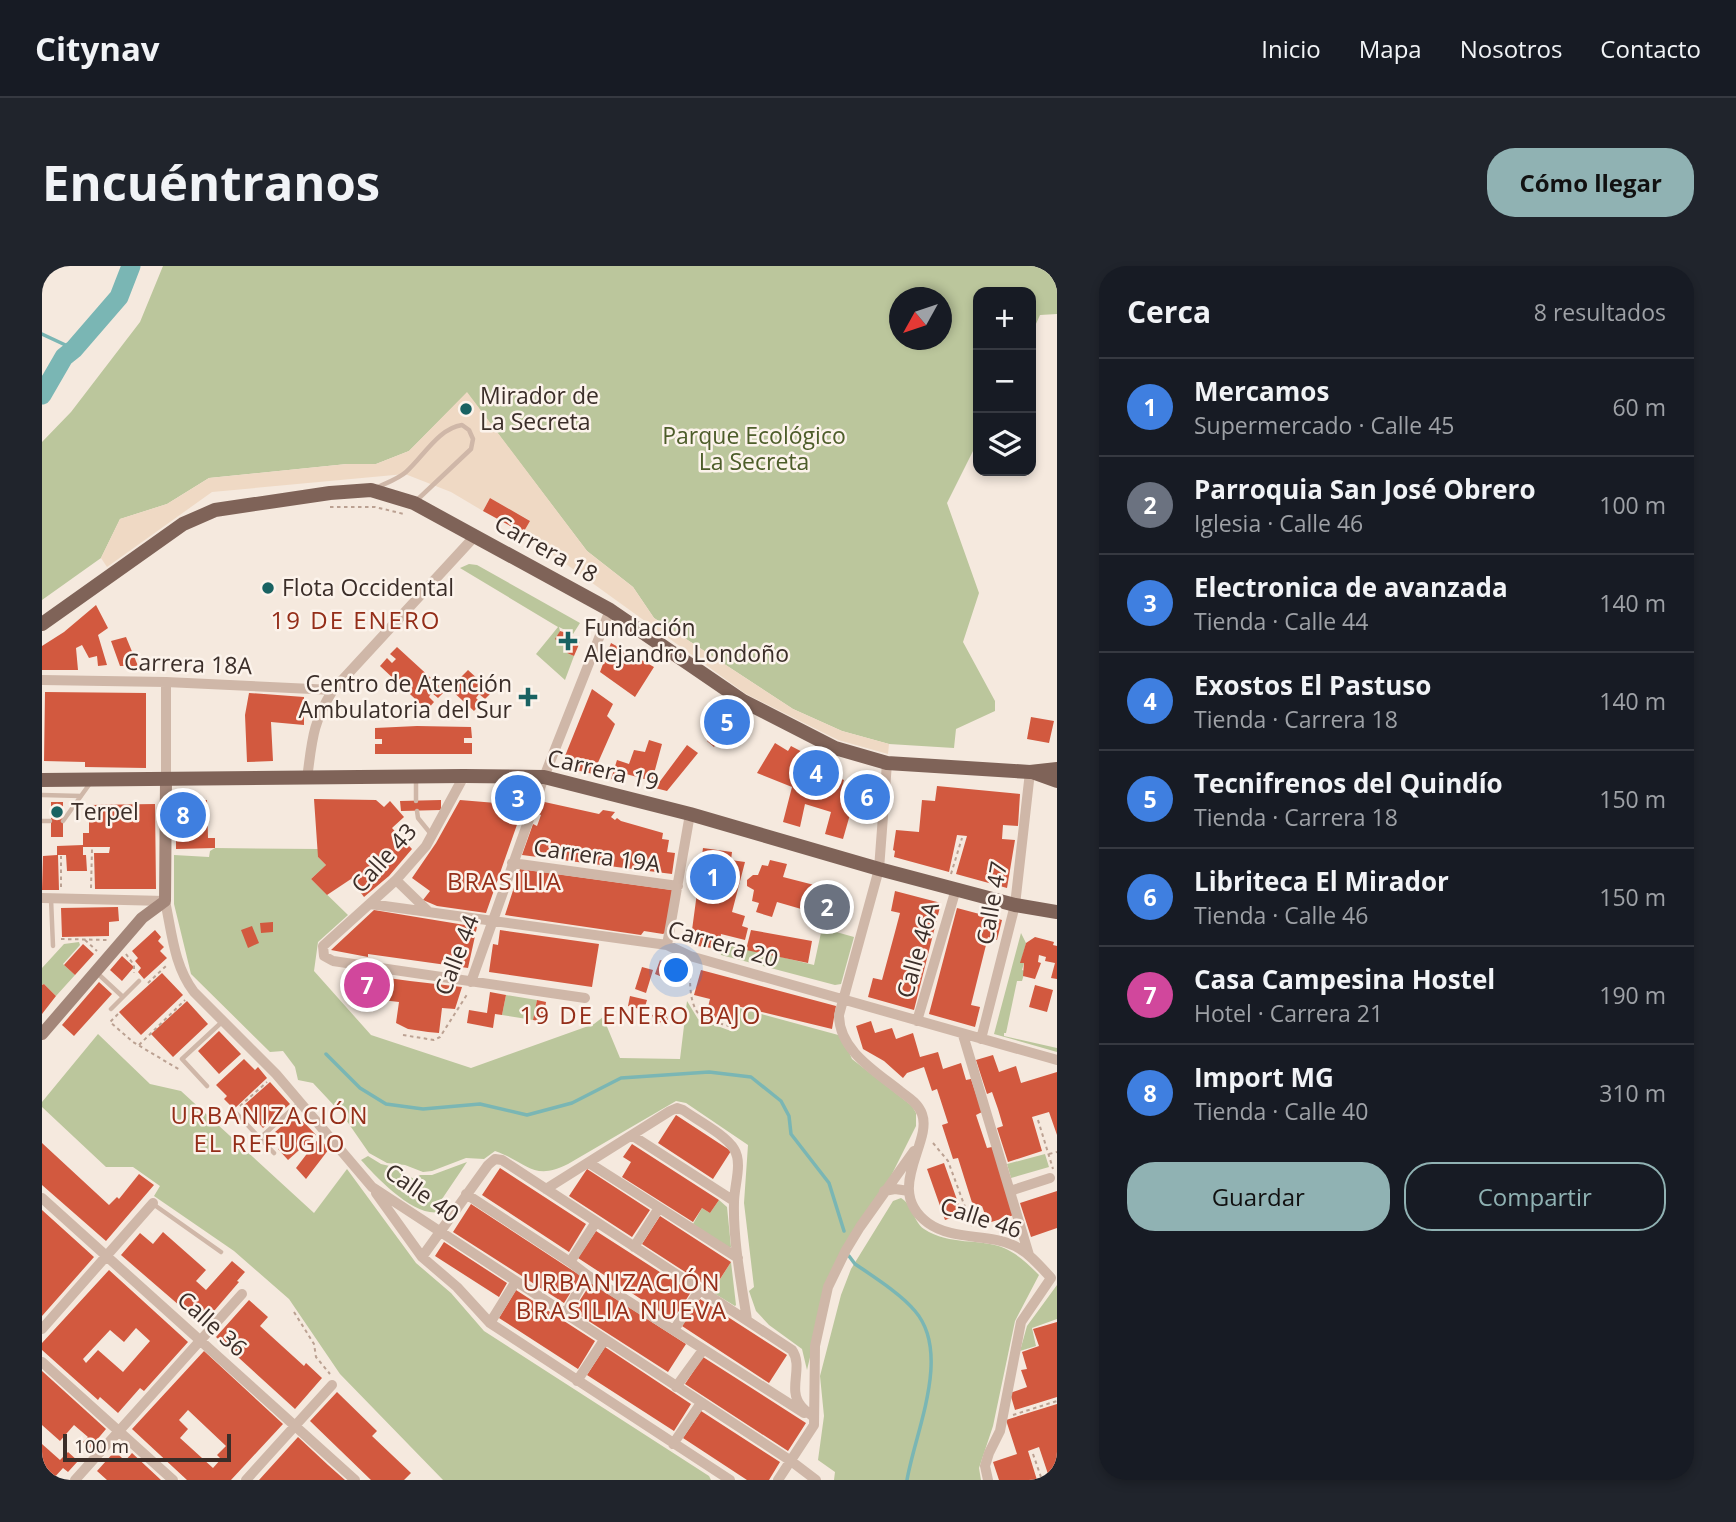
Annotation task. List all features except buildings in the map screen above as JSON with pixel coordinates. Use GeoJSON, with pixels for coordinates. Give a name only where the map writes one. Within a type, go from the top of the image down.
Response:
{"type":"FeatureCollection","features":[{"type":"Feature","properties":{"kind":"main road","name":"Carrera 18"},"geometry":{"type":"LineString","coordinates":[[42,624],[184,524],[215,510],[330,492],[371,490],[475,536],[610,610],[743,701],[835,748],[887,763],[1030,772],[1057,769]]}},
{"type":"Feature","properties":{"kind":"main road","name":"Carrera 18"},"geometry":{"type":"LineString","coordinates":[[1030,772],[1057,781]]}},
{"type":"Feature","properties":{"kind":"main road","name":"Carrera 19"},"geometry":{"type":"LineString","coordinates":[[42,780],[544,777],[690,814],[879,869],[1054,913]]}},
{"type":"Feature","properties":{"kind":"street"},"geometry":{"type":"LineString","coordinates":[[307,779],[314,727],[320,710],[333,691],[475,536]]}},
{"type":"Feature","properties":{"kind":"street","name":"Calle 44"},"geometry":{"type":"LineString","coordinates":[[471,982],[544,777],[610,610]]}},
{"type":"Feature","properties":{"kind":"street","name":"Carrera 18A"},"geometry":{"type":"LineString","coordinates":[[42,680],[166,682],[333,691]]}},
{"type":"Feature","properties":{"kind":"street","name":"Calle 40"},"geometry":{"type":"LineString","coordinates":[[166,682],[165,901],[177,961],[184,979],[194,992],[276,1074],[372,1187],[816,1480]]}},
{"type":"Feature","properties":{"kind":"street"},"geometry":{"type":"LineString","coordinates":[[884,1191],[909,1191],[910,1172],[922,1130],[923,1116],[916,1104],[855,1055],[839,1026],[839,1015],[879,869],[887,763]]}},
{"type":"Feature","properties":{"kind":"street","name":"Calle 47"},"geometry":{"type":"LineString","coordinates":[[981,1039],[1015,905],[1030,772]]}},
{"type":"Feature","properties":{"kind":"street","name":"Calle 43"},"geometry":{"type":"LineString","coordinates":[[464,776],[426,846],[396,880],[323,946],[324,956],[333,961],[471,982]]}},
{"type":"Feature","properties":{"kind":"street"},"geometry":{"type":"LineString","coordinates":[[667,945],[690,814]]}},
{"type":"Feature","properties":{"kind":"street","name":"Carrera 19A"},"geometry":{"type":"LineString","coordinates":[[512,863],[678,886]]}},
{"type":"Feature","properties":{"kind":"street"},"geometry":{"type":"LineString","coordinates":[[396,880],[428,912]]}},
{"type":"Feature","properties":{"kind":"street","name":"Calle 46A"},"geometry":{"type":"LineString","coordinates":[[917,1021],[952,888]]}},
{"type":"Feature","properties":{"kind":"street"},"geometry":{"type":"LineString","coordinates":[[51,898],[165,901]]}},
{"type":"Feature","properties":{"kind":"street"},"geometry":{"type":"LineString","coordinates":[[42,1034],[142,918],[165,901]]}},
{"type":"Feature","properties":{"kind":"street","name":"Carrera 20"},"geometry":{"type":"LineString","coordinates":[[370,904],[667,945],[690,956],[1057,1060]]}},
{"type":"Feature","properties":{"kind":"street"},"geometry":{"type":"LineString","coordinates":[[471,982],[585,998]]}},
{"type":"Feature","properties":{"kind":"street"},"geometry":{"type":"LineString","coordinates":[[963,1035],[1030,1255]]}},
{"type":"Feature","properties":{"kind":"street"},"geometry":{"type":"LineString","coordinates":[[547,1189],[670,1111],[677,1108],[682,1110],[729,1142],[736,1151],[738,1163],[734,1201],[738,1258],[747,1320]]}},
{"type":"Feature","properties":{"kind":"street"},"geometry":{"type":"LineString","coordinates":[[633,1136],[734,1201]]}},
{"type":"Feature","properties":{"kind":"street"},"geometry":{"type":"LineString","coordinates":[[778,1480],[814,1425],[815,1346],[828,1287],[846,1250],[918,1144]]}},
{"type":"Feature","properties":{"kind":"street"},"geometry":{"type":"LineString","coordinates":[[422,1257],[466,1194],[495,1159],[502,1160],[792,1350],[797,1357],[798,1368],[796,1398],[814,1417]]}},
{"type":"Feature","properties":{"kind":"street"},"geometry":{"type":"LineString","coordinates":[[589,1163],[738,1258]]}},
{"type":"Feature","properties":{"kind":"street"},"geometry":{"type":"LineString","coordinates":[[1010,1191],[1053,1178]]}},
{"type":"Feature","properties":{"kind":"street"},"geometry":{"type":"LineString","coordinates":[[372,1187],[422,1257],[457,1287],[490,1323],[724,1478]]}},
{"type":"Feature","properties":{"kind":"street","name":"Calle 46"},"geometry":{"type":"LineString","coordinates":[[909,1191],[918,1213],[928,1223],[956,1234],[1004,1241],[1017,1246],[1054,1277],[1021,1322],[1000,1431],[985,1466],[988,1480]]}},
{"type":"Feature","properties":{"kind":"street"},"geometry":{"type":"LineString","coordinates":[[466,1194],[799,1411],[814,1417]]}},
{"type":"Feature","properties":{"kind":"street","name":"Calle 36"},"geometry":{"type":"LineString","coordinates":[[42,1198],[355,1480]]}},
{"type":"Feature","properties":{"kind":"street"},"geometry":{"type":"LineString","coordinates":[[42,1329],[153,1203]]}},
{"type":"Feature","properties":{"kind":"street"},"geometry":{"type":"LineString","coordinates":[[634,1247],[659,1208]]}},
{"type":"Feature","properties":{"kind":"street"},"geometry":{"type":"LineString","coordinates":[[570,1262],[596,1222]]}},
{"type":"Feature","properties":{"kind":"street"},"geometry":{"type":"LineString","coordinates":[[566,1313],[587,1275]]}},
{"type":"Feature","properties":{"kind":"street"},"geometry":{"type":"LineString","coordinates":[[490,1323],[516,1281]]}},
{"type":"Feature","properties":{"kind":"street"},"geometry":{"type":"LineString","coordinates":[[674,1330],[699,1290]]}},
{"type":"Feature","properties":{"kind":"street"},"geometry":{"type":"LineString","coordinates":[[75,1480],[242,1294]]}},
{"type":"Feature","properties":{"kind":"street"},"geometry":{"type":"LineString","coordinates":[[577,1381],[604,1340]]}},
{"type":"Feature","properties":{"kind":"street"},"geometry":{"type":"LineString","coordinates":[[676,1387],[704,1350]]}},
{"type":"Feature","properties":{"kind":"street"},"geometry":{"type":"LineString","coordinates":[[42,1362],[173,1480]]}},
{"type":"Feature","properties":{"kind":"street"},"geometry":{"type":"LineString","coordinates":[[246,1480],[332,1385]]}},
{"type":"Feature","properties":{"kind":"street"},"geometry":{"type":"LineString","coordinates":[[673,1444],[701,1403]]}},
{"type":"Feature","properties":{"kind":"lane"},"geometry":{"type":"LineString","coordinates":[[371,490],[404,474],[445,433],[454,426],[462,425],[469,430],[473,439],[471,449],[412,509]]}},
{"type":"Feature","properties":{"kind":"lane"},"geometry":{"type":"LineString","coordinates":[[416,777],[416,801]]}},
{"type":"Feature","properties":{"kind":"lane"},"geometry":{"type":"LineString","coordinates":[[63,821],[92,781]]}},
{"type":"Feature","properties":{"kind":"lane"},"geometry":{"type":"LineString","coordinates":[[42,795],[81,796]]}},
{"type":"Feature","properties":{"kind":"lane"},"geometry":{"type":"LineString","coordinates":[[417,811],[418,818],[432,835]]}},
{"type":"Feature","properties":{"kind":"lane"},"geometry":{"type":"LineString","coordinates":[[42,821],[51,821]]}},
{"type":"Feature","properties":{"kind":"lane"},"geometry":{"type":"LineString","coordinates":[[51,898],[53,946]]}},
{"type":"Feature","properties":{"kind":"lane"},"geometry":{"type":"LineString","coordinates":[[95,972],[123,997]]}},
{"type":"Feature","properties":{"kind":"lane"},"geometry":{"type":"LineString","coordinates":[[111,1009],[139,981]]}},
{"type":"Feature","properties":{"kind":"lane"},"geometry":{"type":"LineString","coordinates":[[207,1086],[182,1059],[223,1020]]}},
{"type":"Feature","properties":{"kind":"lane"},"geometry":{"type":"LineString","coordinates":[[260,1138],[300,1102]]}},
{"type":"Feature","properties":{"kind":"lane"},"geometry":{"type":"LineString","coordinates":[[237,1114],[274,1153]]}},
{"type":"Feature","properties":{"kind":"lane"},"geometry":{"type":"LineString","coordinates":[[153,1203],[221,1252]]}},
{"type":"Feature","properties":{"kind":"path"},"geometry":{"type":"LineString","coordinates":[[324,507],[412,509]]}},
{"type":"Feature","properties":{"kind":"path"},"geometry":{"type":"LineString","coordinates":[[952,888],[962,838]]}},
{"type":"Feature","properties":{"kind":"path"},"geometry":{"type":"LineString","coordinates":[[91,900],[92,849]]}},
{"type":"Feature","properties":{"kind":"path"},"geometry":{"type":"LineString","coordinates":[[51,898],[61,856]]}},
{"type":"Feature","properties":{"kind":"path"},"geometry":{"type":"LineString","coordinates":[[53,939],[121,942],[134,965],[134,973],[139,981]]}},
{"type":"Feature","properties":{"kind":"path"},"geometry":{"type":"LineString","coordinates":[[84,940],[106,959]]}},
{"type":"Feature","properties":{"kind":"path"},"geometry":{"type":"LineString","coordinates":[[690,956],[690,985],[696,1008],[702,1018],[729,1026]]}},
{"type":"Feature","properties":{"kind":"path"},"geometry":{"type":"LineString","coordinates":[[145,986],[169,963]]}},
{"type":"Feature","properties":{"kind":"path","name":"Calle 44"},"geometry":{"type":"LineString","coordinates":[[403,1035],[434,1040],[440,1037],[469,992],[471,982]]}},
{"type":"Feature","properties":{"kind":"path"},"geometry":{"type":"LineString","coordinates":[[139,1046],[194,992]]}},
{"type":"Feature","properties":{"kind":"path"},"geometry":{"type":"LineString","coordinates":[[120,1009],[110,1023],[139,1046],[182,1071],[195,1073]]}},
{"type":"Feature","properties":{"kind":"path"},"geometry":{"type":"LineString","coordinates":[[237,1114],[239,1107],[276,1074]]}},
{"type":"Feature","properties":{"kind":"path"},"geometry":{"type":"LineString","coordinates":[[1038,1120],[1049,1154],[1053,1178]]}},
{"type":"Feature","properties":{"kind":"path"},"geometry":{"type":"LineString","coordinates":[[922,1130],[948,1161],[976,1237]]}},
{"type":"Feature","properties":{"kind":"path"},"geometry":{"type":"LineString","coordinates":[[1049,1154],[1057,1152]]}},
{"type":"Feature","properties":{"kind":"path"},"geometry":{"type":"LineString","coordinates":[[294,1312],[314,1344],[316,1357],[331,1375],[332,1385]]}},
{"type":"Feature","properties":{"kind":"path"},"geometry":{"type":"LineString","coordinates":[[1002,1418],[1057,1401]]}},
{"type":"Feature","properties":{"kind":"path"},"geometry":{"type":"LineString","coordinates":[[1033,1454],[1042,1480]]}},
{"type":"Feature","properties":{"kind":"green space","name":"Parque Ecológico La Secreta"},"geometry":{"type":"Polygon","coordinates":[[[163,266],[1057,266],[1057,314],[1040,315],[1036,324],[1036,287],[973,287],[973,451],[947,503],[979,593],[963,642],[995,701],[995,711],[956,729],[954,748],[889,744],[842,731],[793,709],[654,618],[633,587],[587,551],[467,393],[409,451],[376,464],[347,464],[209,478],[167,504],[120,519],[101,558],[42,600],[42,442],[71,412],[140,322],[163,266]]]}},
{"type":"Feature","properties":{"kind":"green space"},"geometry":{"type":"Polygon","coordinates":[[[469,564],[477,565],[580,623],[573,634],[559,627],[556,639],[569,650],[567,653],[574,656],[565,680],[536,654],[558,627],[460,568],[469,564]]]}},
{"type":"Feature","properties":{"kind":"green space"},"geometry":{"type":"Polygon","coordinates":[[[215,848],[318,849],[318,857],[326,865],[311,879],[348,915],[318,942],[314,971],[371,1035],[471,1068],[594,1024],[603,1017],[620,1058],[680,1059],[687,1001],[698,1019],[731,1031],[739,1008],[842,1036],[852,1059],[912,1106],[916,1113],[916,1126],[886,1186],[825,1294],[807,1370],[802,1349],[769,1325],[756,1311],[749,1291],[754,1287],[744,1203],[748,1145],[686,1103],[676,1101],[568,1164],[546,1171],[530,1168],[495,1151],[484,1159],[466,1158],[423,1172],[405,1165],[387,1163],[369,1153],[342,1114],[313,1083],[298,1080],[295,1067],[283,1051],[270,1052],[191,974],[174,904],[174,855],[209,857],[210,851],[215,848]]]}},
{"type":"Feature","properties":{"kind":"green space"},"geometry":{"type":"Polygon","coordinates":[[[822,928],[854,937],[841,984],[835,985],[721,955],[720,942],[814,965],[822,928]]]}},
{"type":"Feature","properties":{"kind":"green space"},"geometry":{"type":"Polygon","coordinates":[[[1021,933],[1026,943],[1021,962],[1024,963],[1022,970],[1025,971],[1022,981],[1017,981],[1004,1036],[1057,1048],[1057,1052],[994,1034],[1021,933]]]}},
{"type":"Feature","properties":{"kind":"green space"},"geometry":{"type":"Polygon","coordinates":[[[79,942],[80,945],[63,964],[75,975],[56,996],[42,985],[42,968],[64,944],[79,942]]]}},
{"type":"Feature","properties":{"kind":"green space"},"geometry":{"type":"Polygon","coordinates":[[[506,995],[537,1000],[533,1020],[502,1015],[506,995]]]}},
{"type":"Feature","properties":{"kind":"green space"},"geometry":{"type":"Polygon","coordinates":[[[98,1034],[150,1084],[181,1091],[314,1213],[347,1169],[416,1263],[451,1293],[484,1331],[709,1476],[711,1480],[443,1480],[340,1374],[289,1299],[234,1251],[154,1196],[160,1186],[133,1167],[106,1167],[42,1107],[42,1102],[98,1034]]]}},
{"type":"Feature","properties":{"kind":"green space"},"geometry":{"type":"Polygon","coordinates":[[[1045,1154],[1049,1167],[1011,1178],[1007,1164],[1045,1154]]]}},
{"type":"Feature","properties":{"kind":"green space"},"geometry":{"type":"Polygon","coordinates":[[[368,1156],[381,1164],[402,1169],[403,1173],[414,1179],[467,1162],[442,1199],[452,1205],[442,1212],[430,1212],[417,1208],[391,1190],[361,1160],[368,1156]]]}},
{"type":"Feature","properties":{"kind":"green space"},"geometry":{"type":"Polygon","coordinates":[[[901,1198],[924,1229],[944,1238],[1004,1248],[1039,1275],[1015,1321],[993,1426],[979,1468],[981,1480],[834,1480],[835,1472],[818,1460],[824,1416],[820,1376],[841,1295],[851,1269],[893,1201],[901,1198]]]}},
{"type":"Feature","properties":{"kind":"green space"},"geometry":{"type":"Polygon","coordinates":[[[719,1200],[727,1207],[729,1248],[693,1224],[702,1208],[710,1213],[719,1200]]]}},
{"type":"Feature","properties":{"kind":"green space"},"geometry":{"type":"Polygon","coordinates":[[[731,1262],[736,1305],[735,1306],[712,1292],[731,1262]]]}},
{"type":"Feature","properties":{"kind":"green space"},"geometry":{"type":"Polygon","coordinates":[[[1057,1285],[1057,1319],[1032,1328],[1036,1346],[1020,1351],[1027,1326],[1057,1285]]]}},
{"type":"Feature","properties":{"kind":"shaded area"},"geometry":{"type":"Polygon","coordinates":[[[467,392],[587,551],[633,587],[654,618],[793,709],[842,731],[889,744],[888,754],[838,740],[746,694],[523,533],[529,520],[490,498],[483,511],[451,492],[405,474],[212,492],[107,567],[101,558],[120,519],[167,504],[209,478],[347,464],[376,464],[409,451],[467,392]]]}},
{"type":"Feature","properties":{"kind":"waterway"},"geometry":{"type":"LineString","coordinates":[[42,395],[64,357],[119,297],[131,266]]}},
{"type":"Feature","properties":{"kind":"waterway"},"geometry":{"type":"LineString","coordinates":[[42,334],[74,349]]}},
{"type":"Feature","properties":{"kind":"waterway"},"geometry":{"type":"LineString","coordinates":[[42,378],[57,370]]}},
{"type":"Feature","properties":{"kind":"waterway"},"geometry":{"type":"LineString","coordinates":[[326,1054],[360,1088],[386,1104],[423,1109],[480,1104],[527,1115],[572,1103],[621,1078],[709,1072],[751,1077],[781,1101],[789,1116],[791,1134],[829,1183],[844,1231]]}},
{"type":"Feature","properties":{"kind":"waterway"},"geometry":{"type":"LineString","coordinates":[[849,1256],[855,1264],[909,1305],[926,1329],[931,1371],[907,1480]]}},
{"type":"Feature","properties":{"kind":"place","name":"Mirador de La Secreta"},"geometry":{"type":"Point","coordinates":[466,409]}},
{"type":"Feature","properties":{"kind":"place","name":"Flota Occidental"},"geometry":{"type":"Point","coordinates":[268,588]}},
{"type":"Feature","properties":{"kind":"place","name":"Fundación Alejandro Londoño"},"geometry":{"type":"Point","coordinates":[568,641]}},
{"type":"Feature","properties":{"kind":"place","name":"Centro de Atención Ambulatoria del Sur"},"geometry":{"type":"Point","coordinates":[528,697]}},
{"type":"Feature","properties":{"kind":"place","name":"Tecnifrenos del Quindío"},"geometry":{"type":"Point","coordinates":[727,722]}},
{"type":"Feature","properties":{"kind":"place","name":"Exostos El Pastuso"},"geometry":{"type":"Point","coordinates":[816,773]}},
{"type":"Feature","properties":{"kind":"place","name":"Libriteca El Mirador"},"geometry":{"type":"Point","coordinates":[867,797]}},
{"type":"Feature","properties":{"kind":"place","name":"Electronica de avanzada"},"geometry":{"type":"Point","coordinates":[518,798]}},
{"type":"Feature","properties":{"kind":"place","name":"Terpel"},"geometry":{"type":"Point","coordinates":[57,812]}},
{"type":"Feature","properties":{"kind":"place","name":"Import MG"},"geometry":{"type":"Point","coordinates":[183,815]}},
{"type":"Feature","properties":{"kind":"place","name":"Mercamos"},"geometry":{"type":"Point","coordinates":[713,877]}},
{"type":"Feature","properties":{"kind":"place","name":"Parroquia San José Obrero"},"geometry":{"type":"Point","coordinates":[827,907]}},
{"type":"Feature","properties":{"kind":"place","name":"Casa Campesina Hostel"},"geometry":{"type":"Point","coordinates":[367,985]}},
{"type":"Feature","properties":{"kind":"district","name":"19 DE ENERO"},"geometry":{"type":"Point","coordinates":[356,621]}},
{"type":"Feature","properties":{"kind":"district","name":"BRASILIA"},"geometry":{"type":"Point","coordinates":[505,882]}},
{"type":"Feature","properties":{"kind":"district","name":"19 DE ENERO BAJO"},"geometry":{"type":"Point","coordinates":[641,1016]}},
{"type":"Feature","properties":{"kind":"district","name":"URBANIZACIÓN EL REFUGIO"},"geometry":{"type":"Point","coordinates":[270,1130]}},
{"type":"Feature","properties":{"kind":"district","name":"URBANIZACIÓN BRASILIA NUEVA"},"geometry":{"type":"Point","coordinates":[622,1297]}}]}
